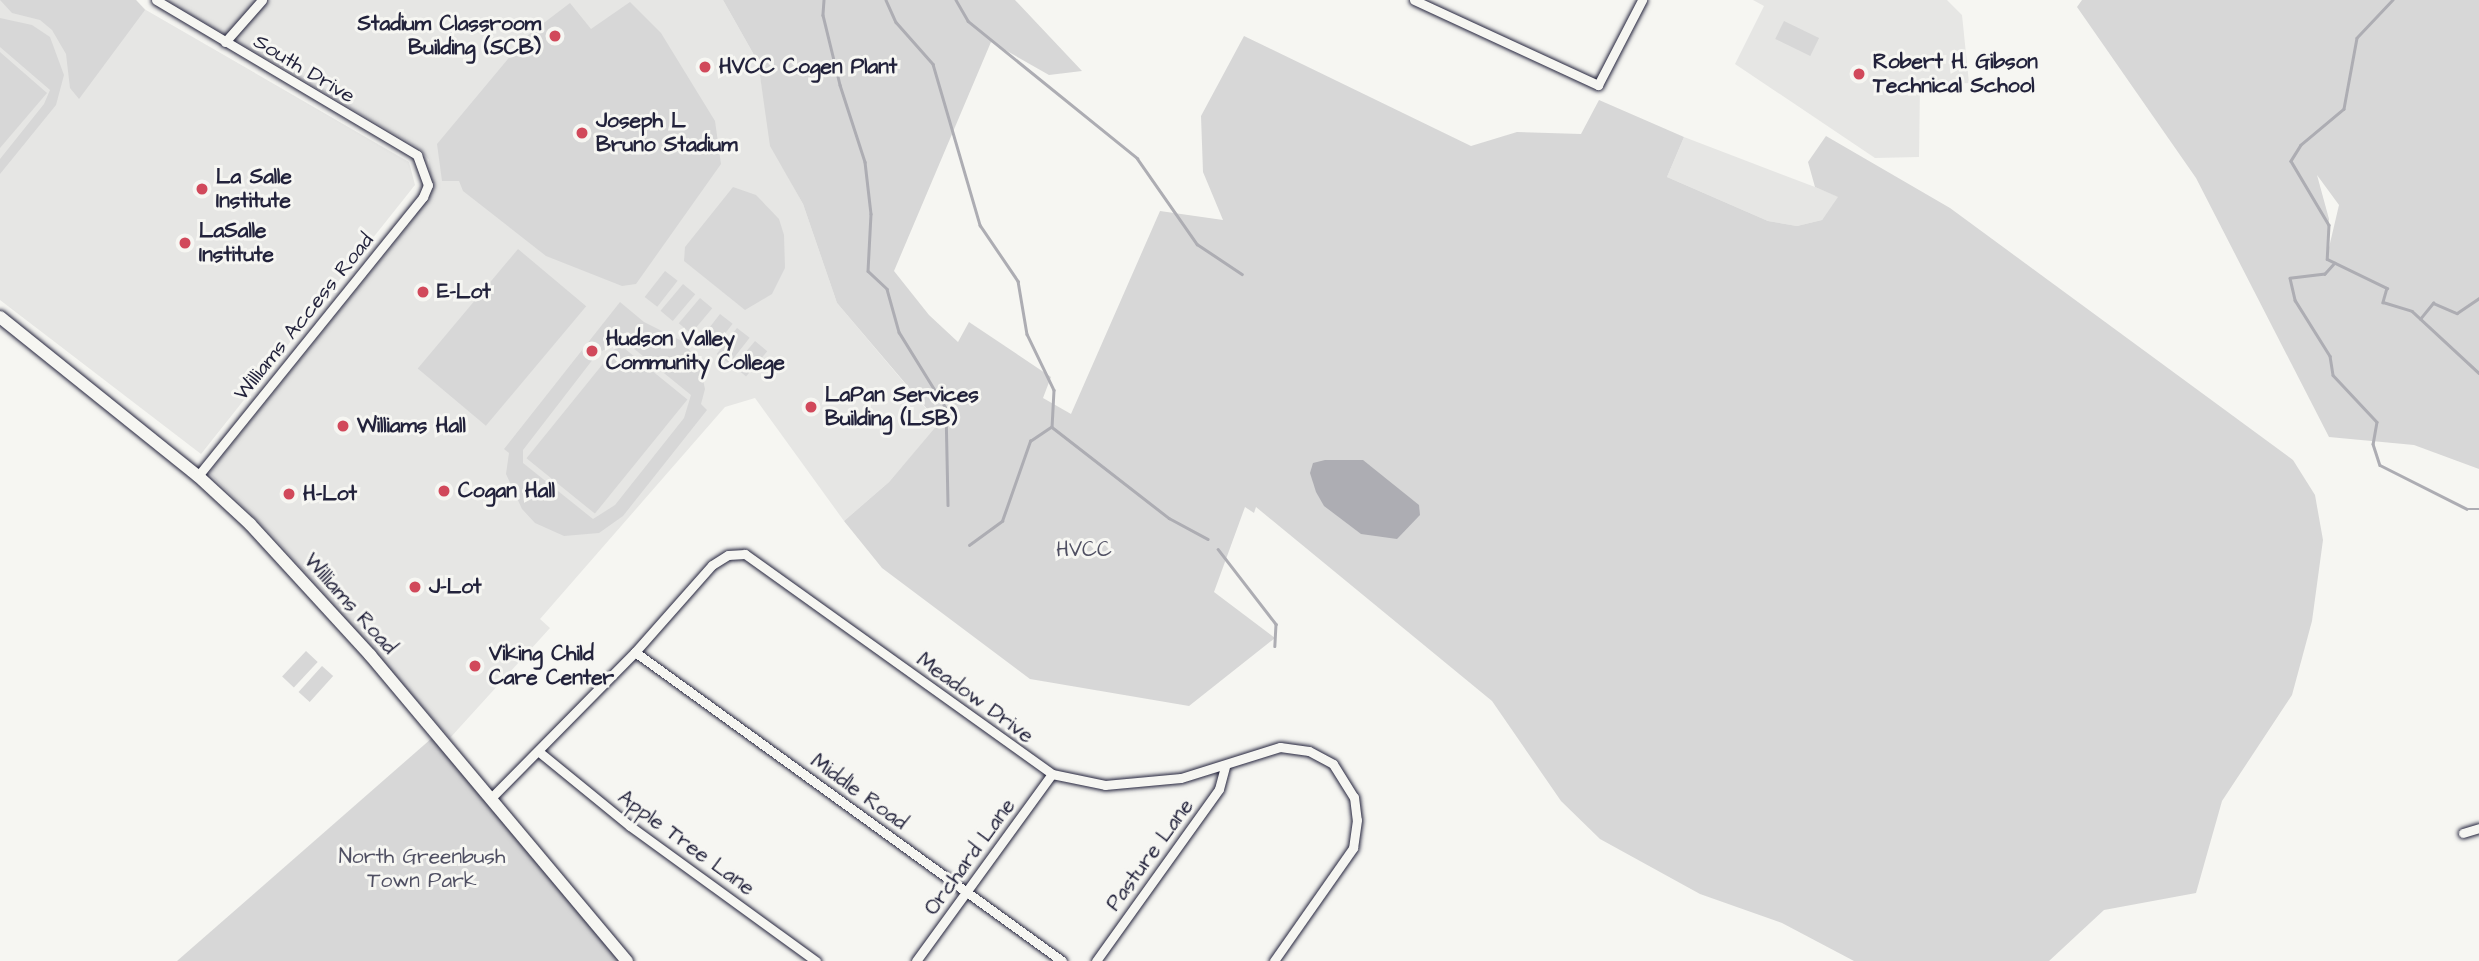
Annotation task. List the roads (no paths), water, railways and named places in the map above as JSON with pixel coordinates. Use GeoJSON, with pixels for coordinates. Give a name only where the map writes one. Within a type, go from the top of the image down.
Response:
{"type":"FeatureCollection","features":[{"type":"Feature","properties":{"kind":"main road","name":"Williams Road"},"geometry":{"type":"LineString","coordinates":[[0,317],[198,476],[323,602],[492,797],[627,961]]}},
{"type":"Feature","properties":{"kind":"street","name":"South Drive"},"geometry":{"type":"LineString","coordinates":[[156,0],[417,155],[427,176]]}},
{"type":"Feature","properties":{"kind":"street"},"geometry":{"type":"LineString","coordinates":[[225,43],[262,0]]}},
{"type":"Feature","properties":{"kind":"street"},"geometry":{"type":"LineString","coordinates":[[1414,0],[1598,85],[1642,0]]}},
{"type":"Feature","properties":{"kind":"street","name":"Williams Access Road"},"geometry":{"type":"LineString","coordinates":[[198,476],[424,197],[427,176]]}},
{"type":"Feature","properties":{"kind":"street","name":"Meadow Drive"},"geometry":{"type":"LineString","coordinates":[[492,797],[635,652],[712,565],[728,555],[745,554],[1052,774],[1105,785],[1181,778],[1293,747],[1333,764],[1354,797],[1357,820],[1353,848],[1274,961]]}},
{"type":"Feature","properties":{"kind":"street","name":"Middle Road"},"geometry":{"type":"LineString","coordinates":[[635,652],[1062,961]]}},
{"type":"Feature","properties":{"kind":"street","name":"Apple Tree Lane"},"geometry":{"type":"LineString","coordinates":[[538,751],[629,826],[816,961]]}},
{"type":"Feature","properties":{"kind":"street","name":"Pasture Lane"},"geometry":{"type":"LineString","coordinates":[[1096,961],[1219,789],[1225,766]]}},
{"type":"Feature","properties":{"kind":"street","name":"Orchard Lane"},"geometry":{"type":"LineString","coordinates":[[916,961],[1052,774]]}},
{"type":"Feature","properties":{"kind":"street"},"geometry":{"type":"LineString","coordinates":[[2463,833],[2479,828]]}},
{"type":"Feature","properties":{"kind":"waterway"},"geometry":{"type":"LineString","coordinates":[[824,0],[823,15],[840,85],[865,162],[871,214],[868,271],[887,289],[899,332],[946,408],[948,505]]}},
{"type":"Feature","properties":{"kind":"waterway"},"geometry":{"type":"LineString","coordinates":[[886,0],[896,22],[933,64],[980,225],[1018,281],[1027,334],[1054,390],[1052,427],[1169,518],[1208,539]]}},
{"type":"Feature","properties":{"kind":"waterway"},"geometry":{"type":"LineString","coordinates":[[956,0],[968,21],[1137,158],[1197,244],[1242,274]]}},
{"type":"Feature","properties":{"kind":"waterway"},"geometry":{"type":"LineString","coordinates":[[2393,0],[2357,38],[2344,109],[2301,145],[2291,161],[2329,225],[2327,259],[2387,288],[2383,302],[2412,311],[2479,373]]}},
{"type":"Feature","properties":{"kind":"waterway"},"geometry":{"type":"LineString","coordinates":[[2335,263],[2325,274],[2290,278],[2295,300],[2330,356],[2333,375],[2377,422],[2373,444],[2380,465],[2467,509],[2479,509]]}},
{"type":"Feature","properties":{"kind":"waterway"},"geometry":{"type":"LineString","coordinates":[[2420,319],[2433,303],[2457,313],[2479,298]]}},
{"type":"Feature","properties":{"kind":"waterway"},"geometry":{"type":"LineString","coordinates":[[969,545],[1002,521],[1030,441],[1051,427]]}},
{"type":"Feature","properties":{"kind":"waterway"},"geometry":{"type":"LineString","coordinates":[[1218,549],[1276,624],[1275,646]]}},
{"type":"Feature","properties":{"kind":"place","name":"Stadium Classroom Building (SCB)"},"geometry":{"type":"Point","coordinates":[555,36]}},
{"type":"Feature","properties":{"kind":"place","name":"HVCC Cogen Plant"},"geometry":{"type":"Point","coordinates":[705,67]}},
{"type":"Feature","properties":{"kind":"place","name":"Robert H. Gibson Technical School"},"geometry":{"type":"Point","coordinates":[1859,74]}},
{"type":"Feature","properties":{"kind":"place","name":"Joseph L Bruno Stadium"},"geometry":{"type":"Point","coordinates":[582,133]}},
{"type":"Feature","properties":{"kind":"place","name":"La Salle Institute"},"geometry":{"type":"Point","coordinates":[202,189]}},
{"type":"Feature","properties":{"kind":"place","name":"LaSalle Institute"},"geometry":{"type":"Point","coordinates":[185,243]}},
{"type":"Feature","properties":{"kind":"place","name":"E-Lot"},"geometry":{"type":"Point","coordinates":[423,292]}},
{"type":"Feature","properties":{"kind":"place","name":"Hudson Valley Community College"},"geometry":{"type":"Point","coordinates":[592,351]}},
{"type":"Feature","properties":{"kind":"place","name":"LaPan Services Building (LSB)"},"geometry":{"type":"Point","coordinates":[811,407]}},
{"type":"Feature","properties":{"kind":"place","name":"Williams Hall"},"geometry":{"type":"Point","coordinates":[343,426]}},
{"type":"Feature","properties":{"kind":"place","name":"Cogan Hall"},"geometry":{"type":"Point","coordinates":[444,491]}},
{"type":"Feature","properties":{"kind":"place","name":"H-Lot"},"geometry":{"type":"Point","coordinates":[289,494]}},
{"type":"Feature","properties":{"kind":"place","name":"J-Lot"},"geometry":{"type":"Point","coordinates":[415,587]}},
{"type":"Feature","properties":{"kind":"place","name":"Viking Child Care Center"},"geometry":{"type":"Point","coordinates":[475,666]}},
{"type":"Feature","properties":{"kind":"park label","name":"HVCC"},"geometry":{"type":"Point","coordinates":[1084,550]}},
{"type":"Feature","properties":{"kind":"park label","name":"North Greenbush Town Park"},"geometry":{"type":"Point","coordinates":[422,869]}}]}
